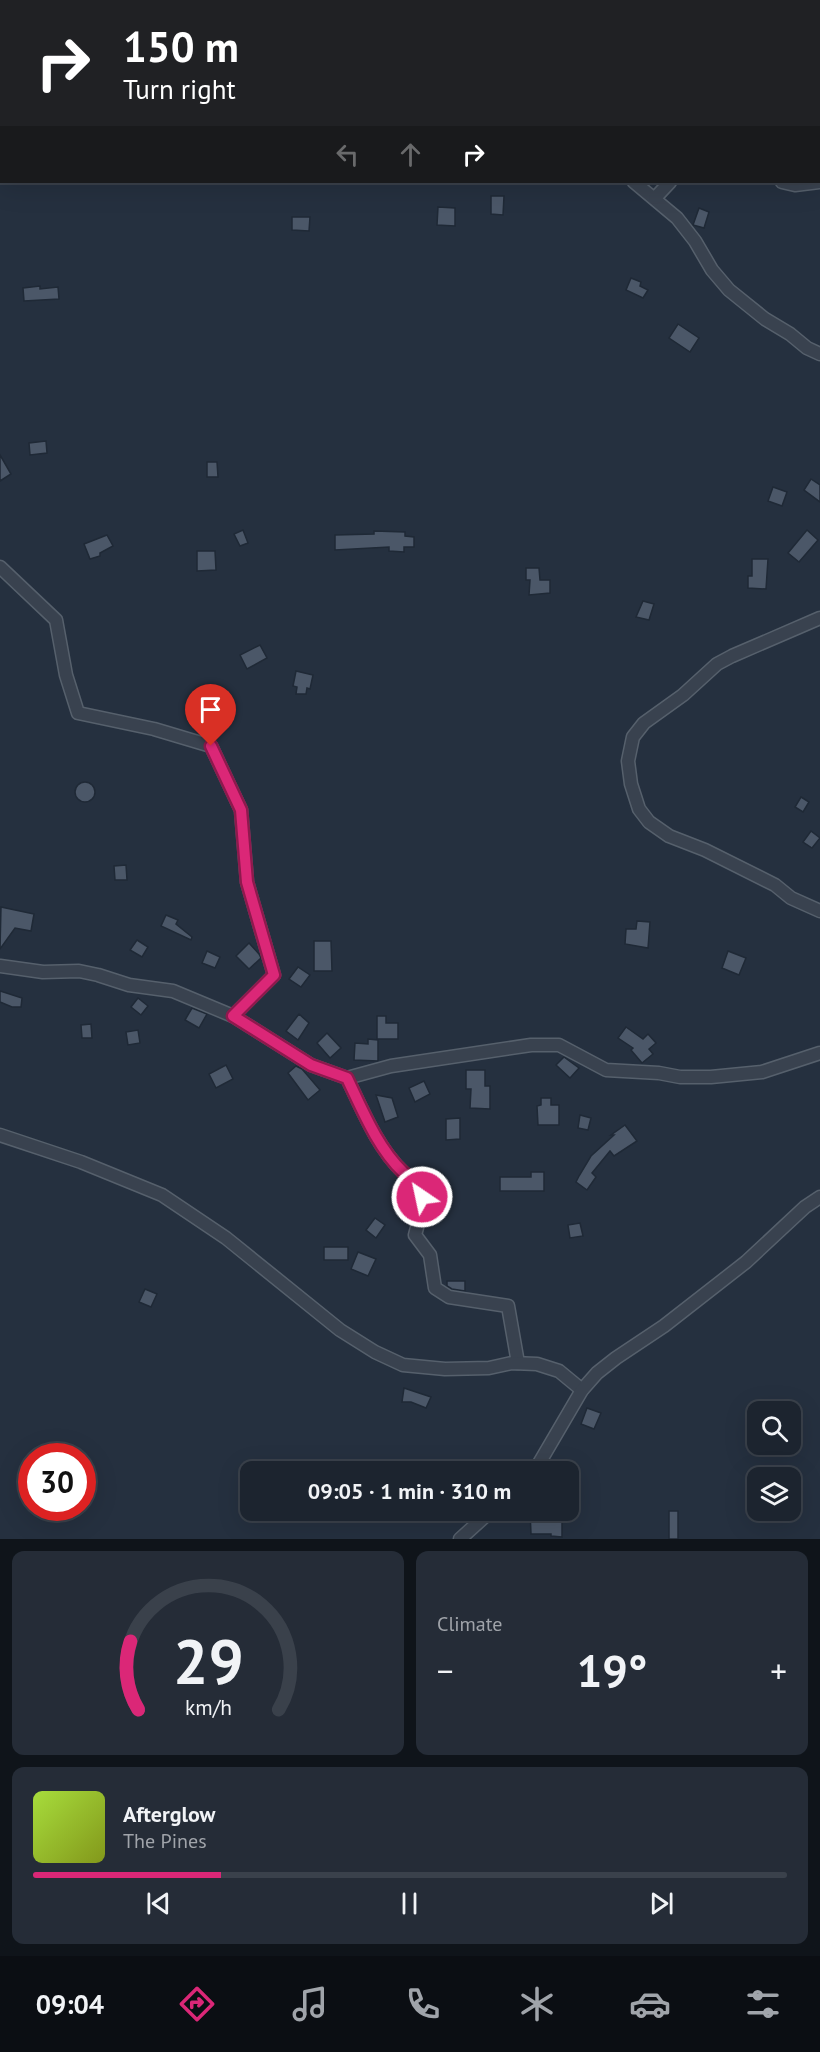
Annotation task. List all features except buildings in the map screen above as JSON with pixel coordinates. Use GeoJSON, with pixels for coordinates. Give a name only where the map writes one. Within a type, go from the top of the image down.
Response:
{"type":"FeatureCollection","features":[{"type":"Feature","properties":{"kind":"street"},"geometry":{"type":"LineString","coordinates":[[635,183],[656,198],[682,224],[712,270],[729,290],[765,319],[790,334],[807,348],[820,354]]}},
{"type":"Feature","properties":{"kind":"street"},"geometry":{"type":"LineString","coordinates":[[656,198],[669,183]]}},
{"type":"Feature","properties":{"kind":"street"},"geometry":{"type":"LineString","coordinates":[[786,183],[795,185],[812,183]]}},
{"type":"Feature","properties":{"kind":"street"},"geometry":{"type":"LineString","coordinates":[[0,567],[56,620],[66,675],[78,712],[154,729],[211,746],[241,810],[247,882],[274,975],[233,1016]]}},
{"type":"Feature","properties":{"kind":"street"},"geometry":{"type":"LineString","coordinates":[[820,618],[717,664],[683,695],[644,723],[633,737],[628,761],[629,775],[641,814],[649,822],[669,836],[705,850],[775,885],[791,898],[820,911]]}},
{"type":"Feature","properties":{"kind":"street"},"geometry":{"type":"LineString","coordinates":[[0,966],[43,972],[79,972],[98,975],[129,985],[173,991],[233,1016],[311,1065],[347,1078],[391,1065],[531,1045],[559,1045],[606,1070],[659,1073],[680,1077],[711,1077],[762,1072],[820,1053]]}},
{"type":"Feature","properties":{"kind":"street"},"geometry":{"type":"LineString","coordinates":[[347,1078],[387,1152],[403,1172],[423,1185],[422,1209],[415,1235],[430,1255],[435,1288],[449,1297],[508,1306],[518,1363]]}},
{"type":"Feature","properties":{"kind":"street"},"geometry":{"type":"LineString","coordinates":[[0,1135],[81,1162],[162,1195],[226,1238],[340,1330],[375,1352],[403,1365],[445,1369],[489,1368],[518,1363],[550,1367],[559,1371],[582,1390]]}},
{"type":"Feature","properties":{"kind":"street"},"geometry":{"type":"LineString","coordinates":[[540,1461],[582,1390],[611,1362],[664,1326],[746,1262],[805,1207],[820,1197]]}},
{"type":"Feature","properties":{"kind":"street"},"geometry":{"type":"LineString","coordinates":[[460,1539],[480,1521]]}},
{"type":"Feature","properties":{"kind":"route"},"geometry":{"type":"LineString","coordinates":[[211,746],[241,810],[247,882],[274,975],[233,1016],[311,1065],[347,1078],[387,1152],[403,1172],[423,1185],[422,1197]]}}]}
